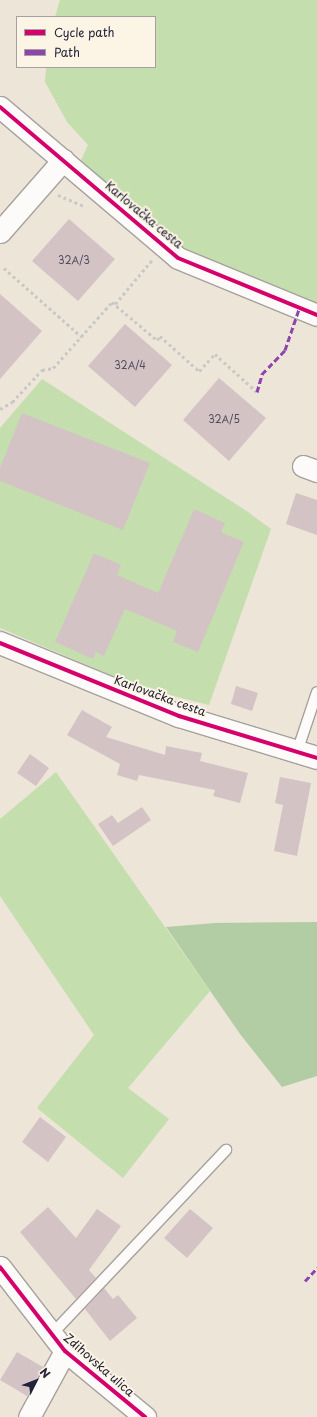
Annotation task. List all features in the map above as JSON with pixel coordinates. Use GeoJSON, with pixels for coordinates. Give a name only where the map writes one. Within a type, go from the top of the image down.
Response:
{"type":"FeatureCollection","features":[{"type":"Feature","properties":{"kind":"street","name":"Karlovačka cesta"},"geometry":{"type":"LineString","coordinates":[[0,107],[178,258],[317,315]]}},
{"type":"Feature","properties":{"kind":"street"},"geometry":{"type":"LineString","coordinates":[[0,232],[63,160]]}},
{"type":"Feature","properties":{"kind":"street","name":"Karlovačka cesta"},"geometry":{"type":"LineString","coordinates":[[0,643],[179,716],[307,755]]}},
{"type":"Feature","properties":{"kind":"street","name":"Zdihovska ulica"},"geometry":{"type":"LineString","coordinates":[[0,1267],[51,1335],[65,1351],[145,1417]]}},
{"type":"Feature","properties":{"kind":"street","name":"Zdihovska ulica"},"geometry":{"type":"LineString","coordinates":[[29,1417],[65,1351]]}},
{"type":"Feature","properties":{"kind":"lane"},"geometry":{"type":"LineString","coordinates":[[307,755],[317,692]]}},
{"type":"Feature","properties":{"kind":"lane"},"geometry":{"type":"LineString","coordinates":[[51,1335],[226,1150]]}},
{"type":"Feature","properties":{"kind":"path"},"geometry":{"type":"LineString","coordinates":[[115,304],[164,246]]}},
{"type":"Feature","properties":{"kind":"path"},"geometry":{"type":"LineString","coordinates":[[4,268],[82,336]]}},
{"type":"Feature","properties":{"kind":"path"},"geometry":{"type":"LineString","coordinates":[[0,409],[12,402],[42,370],[53,368],[112,302],[157,340],[160,336],[199,371],[215,354],[257,392]]}},
{"type":"Feature","properties":{"kind":"green space"},"geometry":{"type":"Polygon","coordinates":[[[60,0],[317,0],[317,307],[206,263],[171,241],[79,165],[88,145],[67,122],[45,82],[46,68],[156,68],[156,16],[55,16],[60,0]]]}},
{"type":"Feature","properties":{"kind":"green space"},"geometry":{"type":"Polygon","coordinates":[[[42,379],[248,512],[271,529],[209,705],[138,687],[0,628],[0,428],[42,379]]]}},
{"type":"Feature","properties":{"kind":"green space"},"geometry":{"type":"Polygon","coordinates":[[[56,772],[210,991],[128,1088],[169,1119],[123,1178],[37,1108],[94,1035],[0,896],[0,819],[56,772]]]}},
{"type":"Feature","properties":{"kind":"green space"},"geometry":{"type":"Polygon","coordinates":[[[317,922],[317,1076],[282,1087],[240,1034],[166,927],[215,923],[317,922]]]}},
{"type":"Feature","properties":{"kind":"building"},"geometry":{"type":"Polygon","coordinates":[[[69,219],[115,259],[78,301],[32,261],[69,219]]]}},
{"type":"Feature","properties":{"kind":"building"},"geometry":{"type":"Polygon","coordinates":[[[0,294],[42,331],[0,379],[0,294]]]}},
{"type":"Feature","properties":{"kind":"building"},"geometry":{"type":"Polygon","coordinates":[[[125,324],[172,365],[135,407],[88,366],[125,324]]]}},
{"type":"Feature","properties":{"kind":"building"},"geometry":{"type":"Polygon","coordinates":[[[219,378],[266,418],[229,461],[183,420],[219,378]]]}},
{"type":"Feature","properties":{"kind":"building"},"geometry":{"type":"Polygon","coordinates":[[[22,413],[150,463],[123,530],[0,481],[0,468],[22,413]]]}},
{"type":"Feature","properties":{"kind":"building"},"geometry":{"type":"Polygon","coordinates":[[[296,493],[317,500],[317,535],[286,524],[296,493]]]}},
{"type":"Feature","properties":{"kind":"building"},"geometry":{"type":"Polygon","coordinates":[[[194,509],[225,523],[221,532],[244,542],[198,652],[173,642],[177,631],[125,609],[104,656],[96,652],[93,659],[55,642],[94,553],[121,565],[117,575],[158,593],[194,509]]]}},
{"type":"Feature","properties":{"kind":"building"},"geometry":{"type":"Polygon","coordinates":[[[236,686],[258,693],[252,711],[231,704],[236,686]]]}},
{"type":"Feature","properties":{"kind":"building"},"geometry":{"type":"Polygon","coordinates":[[[82,710],[112,727],[106,737],[165,755],[166,746],[202,753],[200,761],[248,773],[240,803],[213,796],[215,790],[139,775],[137,781],[117,775],[120,764],[67,735],[82,710]]]}},
{"type":"Feature","properties":{"kind":"building"},"geometry":{"type":"Polygon","coordinates":[[[30,754],[49,768],[36,786],[17,773],[30,754]]]}},
{"type":"Feature","properties":{"kind":"building"},"geometry":{"type":"Polygon","coordinates":[[[280,777],[311,783],[297,856],[274,851],[283,805],[275,803],[280,777]]]}},
{"type":"Feature","properties":{"kind":"building"},"geometry":{"type":"Polygon","coordinates":[[[142,807],[151,820],[113,846],[98,824],[112,815],[118,823],[142,807]]]}},
{"type":"Feature","properties":{"kind":"building"},"geometry":{"type":"Polygon","coordinates":[[[40,1117],[66,1137],[48,1162],[22,1142],[40,1117]]]}},
{"type":"Feature","properties":{"kind":"building"},"geometry":{"type":"Polygon","coordinates":[[[48,1207],[76,1238],[97,1209],[121,1226],[89,1270],[96,1278],[76,1299],[20,1232],[48,1207]]]}},
{"type":"Feature","properties":{"kind":"building"},"geometry":{"type":"Polygon","coordinates":[[[190,1209],[213,1228],[187,1258],[164,1238],[190,1209]]]}},
{"type":"Feature","properties":{"kind":"building"},"geometry":{"type":"Polygon","coordinates":[[[104,1288],[113,1299],[118,1295],[137,1318],[110,1341],[85,1309],[104,1288]]]}},
{"type":"Feature","properties":{"kind":"building"},"geometry":{"type":"Polygon","coordinates":[[[17,1352],[43,1367],[27,1396],[0,1380],[17,1352]]]}},
{"type":"Feature","properties":{"kind":"marked path"},"geometry":{"type":"LineString","coordinates":[[257,392],[262,374],[285,350],[299,309]]}},
{"type":"Feature","properties":{"kind":"marked path"},"geometry":{"type":"LineString","coordinates":[[305,1281],[317,1268]]}},
{"type":"Feature","properties":{"kind":"cycle path"},"geometry":{"type":"LineString","coordinates":[[0,107],[178,258],[317,315]]}},
{"type":"Feature","properties":{"kind":"cycle path"},"geometry":{"type":"LineString","coordinates":[[0,643],[179,716],[317,758]]}},
{"type":"Feature","properties":{"kind":"cycle path"},"geometry":{"type":"LineString","coordinates":[[0,1267],[65,1351],[145,1417]]}}]}
